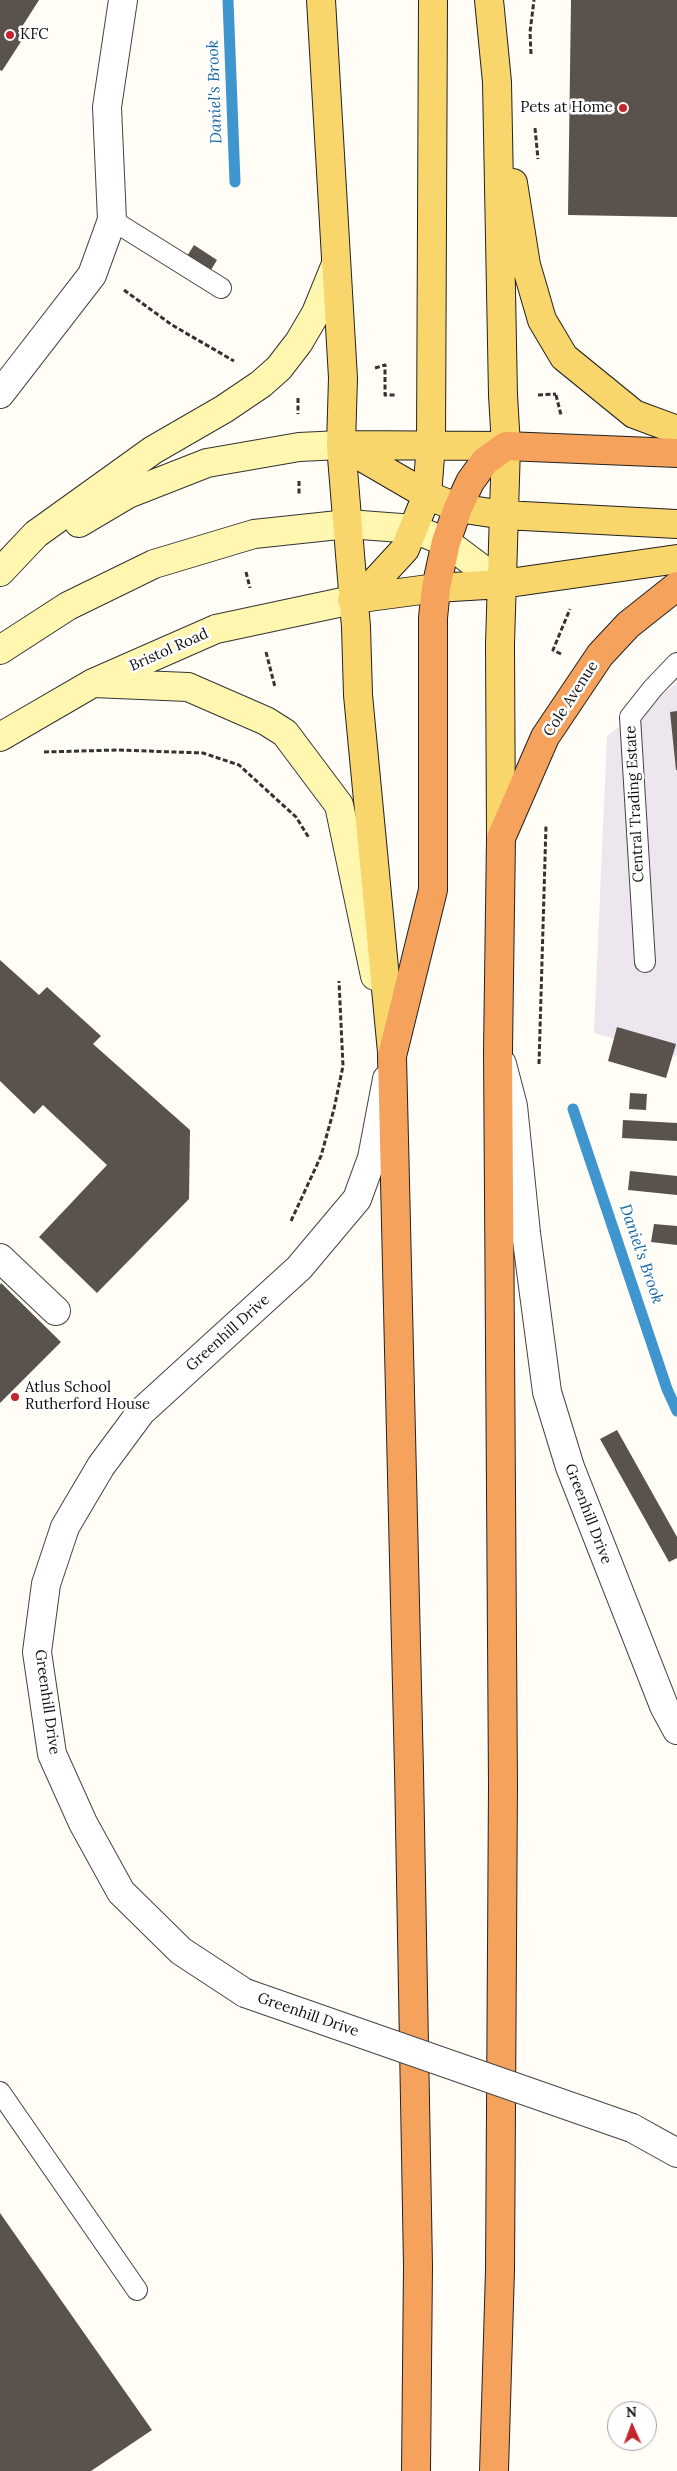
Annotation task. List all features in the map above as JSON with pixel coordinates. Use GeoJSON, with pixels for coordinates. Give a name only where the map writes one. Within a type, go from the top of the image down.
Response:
{"type":"FeatureCollection","features":[{"type":"Feature","properties":{"kind":"highway"},"geometry":{"type":"LineString","coordinates":[[416,2471],[418,2246],[410,1770],[392,1056],[433,890],[433,618],[436,588],[446,542],[470,482],[485,461],[506,446],[677,453]]}},
{"type":"Feature","properties":{"kind":"highway","name":"Cole Avenue"},"geometry":{"type":"LineString","coordinates":[[501,838],[545,737],[600,655],[628,625],[677,586]]}},
{"type":"Feature","properties":{"kind":"highway"},"geometry":{"type":"LineString","coordinates":[[494,2471],[500,2270],[503,1795],[498,1050],[501,838]]}},
{"type":"Feature","properties":{"kind":"main road"},"geometry":{"type":"LineString","coordinates":[[321,0],[343,378],[341,445],[352,600],[356,627],[358,695],[392,1056]]}},
{"type":"Feature","properties":{"kind":"main road"},"geometry":{"type":"LineString","coordinates":[[489,0],[497,82],[526,265],[542,320],[564,358],[634,414],[677,430]]}},
{"type":"Feature","properties":{"kind":"main road"},"geometry":{"type":"LineString","coordinates":[[352,600],[390,567],[405,549],[427,496],[431,444],[437,5]]}},
{"type":"Feature","properties":{"kind":"main road"},"geometry":{"type":"LineString","coordinates":[[497,82],[503,386],[506,446],[502,584],[501,838]]}},
{"type":"Feature","properties":{"kind":"main road"},"geometry":{"type":"LineString","coordinates":[[0,572],[36,534],[152,450],[224,409],[261,384],[279,368],[299,342],[316,313],[336,264]]}},
{"type":"Feature","properties":{"kind":"main road"},"geometry":{"type":"LineString","coordinates":[[0,582],[52,539],[128,494],[207,463],[275,450],[341,445],[431,444],[506,446]]}},
{"type":"Feature","properties":{"kind":"main road"},"geometry":{"type":"LineString","coordinates":[[341,445],[427,496],[458,508],[504,515],[677,524]]}},
{"type":"Feature","properties":{"kind":"main road"},"geometry":{"type":"LineString","coordinates":[[0,650],[68,606],[154,564],[254,534],[348,524],[414,529],[446,542],[502,584]]}},
{"type":"Feature","properties":{"kind":"main road"},"geometry":{"type":"LineString","coordinates":[[352,600],[436,588],[502,584],[677,559]]}},
{"type":"Feature","properties":{"kind":"main road","name":"Bristol Road"},"geometry":{"type":"LineString","coordinates":[[0,737],[93,683],[216,629],[352,600]]}},
{"type":"Feature","properties":{"kind":"main road"},"geometry":{"type":"LineString","coordinates":[[93,683],[188,687],[266,721],[285,733],[339,805],[392,1056]]}},
{"type":"Feature","properties":{"kind":"street"},"geometry":{"type":"LineString","coordinates":[[0,394],[92,275],[112,220],[107,107],[123,0]]}},
{"type":"Feature","properties":{"kind":"street","name":"Greenhill Drive"},"geometry":{"type":"LineString","coordinates":[[498,1050],[514,1106],[526,1233],[547,1392],[570,1467],[647,1663],[677,1730]]}},
{"type":"Feature","properties":{"kind":"street","name":"Greenhill Drive"},"geometry":{"type":"LineString","coordinates":[[392,1056],[372,1158],[357,1199],[299,1268],[141,1412],[101,1466],[64,1527],[46,1584],[37,1652],[52,1754],[83,1823],[121,1892],[181,1951],[245,1993],[632,2128],[677,2153]]}},
{"type":"Feature","properties":{"kind":"street"},"geometry":{"type":"LineString","coordinates":[[0,1258],[56,1311]]}},
{"type":"Feature","properties":{"kind":"lane"},"geometry":{"type":"LineString","coordinates":[[112,220],[221,288]]}},
{"type":"Feature","properties":{"kind":"lane","name":"Central Trading Estate"},"geometry":{"type":"LineString","coordinates":[[645,962],[630,718],[653,688],[677,663]]}},
{"type":"Feature","properties":{"kind":"lane"},"geometry":{"type":"LineString","coordinates":[[0,2092],[137,2290]]}},
{"type":"Feature","properties":{"kind":"path"},"geometry":{"type":"LineString","coordinates":[[532,61],[530,32],[534,0]]}},
{"type":"Feature","properties":{"kind":"path"},"geometry":{"type":"LineString","coordinates":[[534,120],[538,160]]}},
{"type":"Feature","properties":{"kind":"path"},"geometry":{"type":"LineString","coordinates":[[121,288],[172,325],[229,360],[239,362]]}},
{"type":"Feature","properties":{"kind":"path"},"geometry":{"type":"LineString","coordinates":[[39,752],[117,750],[203,753],[239,765]]}},
{"type":"Feature","properties":{"kind":"path"},"geometry":{"type":"LineString","coordinates":[[539,1066],[547,817]]}},
{"type":"Feature","properties":{"kind":"shaded area"},"geometry":{"type":"Polygon","coordinates":[[[677,683],[677,1056],[594,1033],[607,736],[677,683]]]}},
{"type":"Feature","properties":{"kind":"building","name":"KFC"},"geometry":{"type":"Polygon","coordinates":[[[0,0],[39,0],[18,33],[24,37],[2,71],[0,70],[0,0]]]}},
{"type":"Feature","properties":{"kind":"building","name":"Pets at Home"},"geometry":{"type":"Polygon","coordinates":[[[571,0],[677,0],[677,217],[568,215],[571,0]]]}},
{"type":"Feature","properties":{"kind":"building"},"geometry":{"type":"Polygon","coordinates":[[[194,245],[217,260],[208,275],[184,261],[194,245]]]}},
{"type":"Feature","properties":{"kind":"building"},"geometry":{"type":"Polygon","coordinates":[[[677,711],[677,770],[676,770],[670,712],[677,711]]]}},
{"type":"Feature","properties":{"kind":"building"},"geometry":{"type":"Polygon","coordinates":[[[0,960],[39,995],[47,987],[101,1036],[93,1044],[190,1130],[189,1199],[97,1293],[39,1237],[107,1165],[43,1105],[34,1114],[0,1081],[0,960]]]}},
{"type":"Feature","properties":{"kind":"building"},"geometry":{"type":"Polygon","coordinates":[[[617,1027],[676,1044],[666,1078],[608,1061],[617,1027]]]}},
{"type":"Feature","properties":{"kind":"building"},"geometry":{"type":"Polygon","coordinates":[[[630,1093],[647,1094],[646,1110],[629,1109],[630,1093]]]}},
{"type":"Feature","properties":{"kind":"building"},"geometry":{"type":"Polygon","coordinates":[[[623,1120],[677,1123],[677,1141],[622,1138],[623,1120]]]}},
{"type":"Feature","properties":{"kind":"building"},"geometry":{"type":"Polygon","coordinates":[[[630,1171],[677,1176],[677,1195],[628,1190],[630,1171]]]}},
{"type":"Feature","properties":{"kind":"building"},"geometry":{"type":"Polygon","coordinates":[[[654,1224],[677,1226],[677,1245],[651,1242],[654,1224]]]}},
{"type":"Feature","properties":{"kind":"building","name":"Atlus School Rutherford House"},"geometry":{"type":"Polygon","coordinates":[[[1,1283],[61,1342],[0,1403],[0,1285],[1,1283]]]}},
{"type":"Feature","properties":{"kind":"building"},"geometry":{"type":"Polygon","coordinates":[[[617,1430],[677,1537],[677,1558],[669,1562],[600,1439],[617,1430]]]}},
{"type":"Feature","properties":{"kind":"building"},"geometry":{"type":"Polygon","coordinates":[[[0,2213],[152,2430],[91,2471],[0,2471],[0,2213]]]}},
{"type":"Feature","properties":{"kind":"waterway","name":"Daniel's Brook"},"geometry":{"type":"LineString","coordinates":[[228,0],[235,182]]}},
{"type":"Feature","properties":{"kind":"waterway","name":"Daniel's Brook"},"geometry":{"type":"LineString","coordinates":[[573,1109],[667,1389],[677,1411]]}},
{"type":"Feature","properties":{"kind":"place","name":"KFC"},"geometry":{"type":"Point","coordinates":[10,35]}},
{"type":"Feature","properties":{"kind":"place","name":"Pets at Home"},"geometry":{"type":"Point","coordinates":[623,108]}},
{"type":"Feature","properties":{"kind":"place","name":"Atlus School Rutherford House"},"geometry":{"type":"Point","coordinates":[15,1397]}}]}
